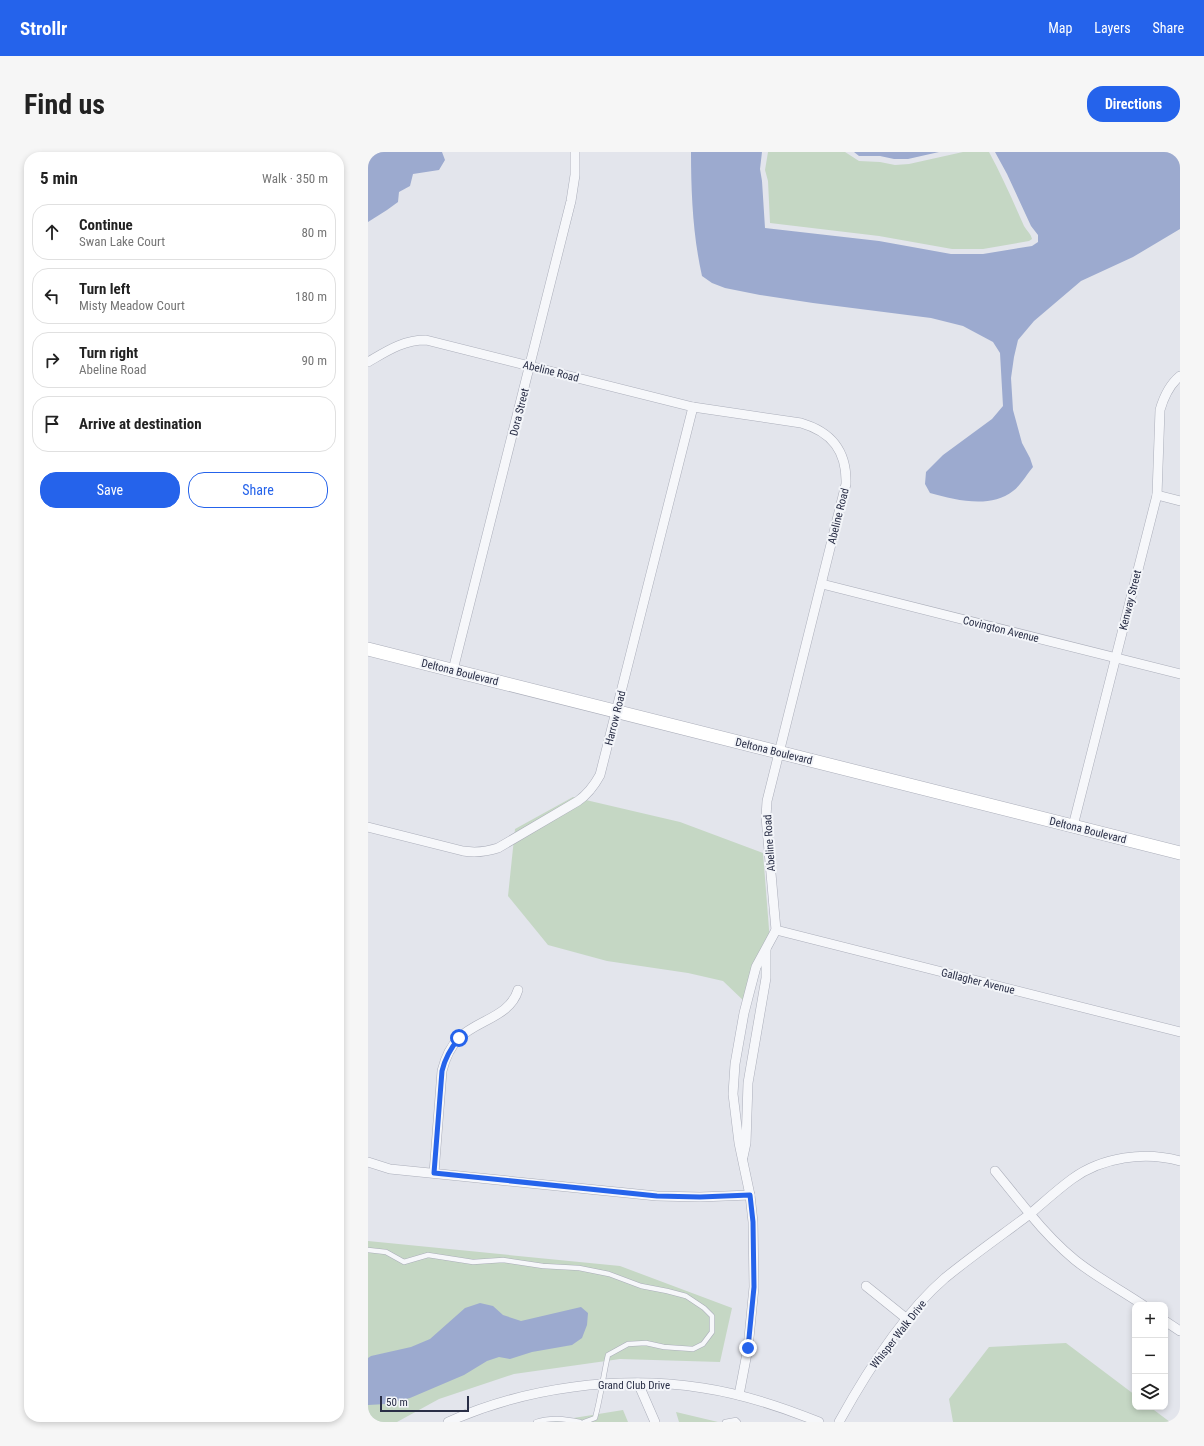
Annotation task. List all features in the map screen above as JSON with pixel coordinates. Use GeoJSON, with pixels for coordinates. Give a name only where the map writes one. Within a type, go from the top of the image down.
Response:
{"type":"FeatureCollection","features":[{"type":"Feature","properties":{"kind":"main road","name":"Deltona Boulevard"},"geometry":{"type":"LineString","coordinates":[[368,649],[1180,853]]}},
{"type":"Feature","properties":{"kind":"street","name":"Dora Street"},"geometry":{"type":"LineString","coordinates":[[453,670],[571,201],[575,175],[575,152]]}},
{"type":"Feature","properties":{"kind":"street","name":"Abeline Road"},"geometry":{"type":"LineString","coordinates":[[368,362],[404,342],[426,340],[693,407],[813,426],[834,442],[841,452],[844,462],[846,484],[767,801],[766,818],[776,930]]}},
{"type":"Feature","properties":{"kind":"street","name":"Kenway Street"},"geometry":{"type":"LineString","coordinates":[[1073,826],[1157,495],[1160,410],[1163,397],[1170,386],[1180,376]]}},
{"type":"Feature","properties":{"kind":"street","name":"Harrow Road"},"geometry":{"type":"LineString","coordinates":[[368,827],[473,853],[486,852],[498,848],[578,801],[586,796],[594,786],[600,775],[617,711],[693,407]]}},
{"type":"Feature","properties":{"kind":"street"},"geometry":{"type":"LineString","coordinates":[[1157,495],[1180,501]]}},
{"type":"Feature","properties":{"kind":"street","name":"Covington Avenue"},"geometry":{"type":"LineString","coordinates":[[822,584],[1180,674]]}},
{"type":"Feature","properties":{"kind":"street"},"geometry":{"type":"LineString","coordinates":[[738,1395],[748,1348],[754,1287],[753,1222],[750,1195],[739,1143],[733,1094],[735,1064],[744,1013],[756,967],[776,930]]}},
{"type":"Feature","properties":{"kind":"street","name":"Gallagher Avenue"},"geometry":{"type":"LineString","coordinates":[[776,930],[1180,1032]]}},
{"type":"Feature","properties":{"kind":"street"},"geometry":{"type":"LineString","coordinates":[[742,1161],[746,1143],[748,1083],[766,978],[766,949]]}},
{"type":"Feature","properties":{"kind":"street"},"geometry":{"type":"LineString","coordinates":[[434,1173],[442,1071],[445,1060],[451,1048],[459,1038],[468,1031],[503,1011],[511,1003],[518,990]]}},
{"type":"Feature","properties":{"kind":"street","name":"Whisper Walk Drive"},"geometry":{"type":"LineString","coordinates":[[839,1422],[858,1388],[907,1319],[945,1279],[1030,1214],[1073,1178],[1090,1168],[1131,1157],[1151,1156],[1172,1159],[1180,1162]]}},
{"type":"Feature","properties":{"kind":"street"},"geometry":{"type":"LineString","coordinates":[[368,1162],[390,1169],[657,1196],[700,1197],[750,1195]]}},
{"type":"Feature","properties":{"kind":"street"},"geometry":{"type":"LineString","coordinates":[[995,1172],[1052,1240],[1076,1261],[1138,1302]]}},
{"type":"Feature","properties":{"kind":"street"},"geometry":{"type":"LineString","coordinates":[[866,1286],[907,1319]]}},
{"type":"Feature","properties":{"kind":"street"},"geometry":{"type":"LineString","coordinates":[[1168,1323],[1180,1331]]}},
{"type":"Feature","properties":{"kind":"street"},"geometry":{"type":"LineString","coordinates":[[638,1383],[655,1422]]}},
{"type":"Feature","properties":{"kind":"street","name":"Grand Club Drive"},"geometry":{"type":"LineString","coordinates":[[448,1422],[489,1406],[527,1396],[567,1388],[602,1384],[638,1383],[671,1384],[703,1388],[738,1395],[775,1405],[819,1422]]}},
{"type":"Feature","properties":{"kind":"lane"},"geometry":{"type":"LineString","coordinates":[[368,1250],[386,1252],[404,1262],[428,1256],[473,1262],[503,1260],[543,1266],[579,1268],[609,1274],[641,1286],[667,1290],[686,1296],[704,1308],[712,1316],[712,1332],[703,1344],[693,1349],[646,1343],[628,1344],[608,1355],[595,1418],[584,1422]]}},
{"type":"Feature","properties":{"kind":"lane"},"geometry":{"type":"LineString","coordinates":[[536,1422],[546,1419],[567,1419],[580,1422]]}},
{"type":"Feature","properties":{"kind":"lane"},"geometry":{"type":"LineString","coordinates":[[725,1422],[736,1420],[738,1422]]}},
{"type":"Feature","properties":{"kind":"green space"},"geometry":{"type":"Polygon","coordinates":[[[768,152],[845,152],[859,161],[880,162],[895,165],[909,164],[963,152],[989,152],[1024,226],[1032,239],[1029,241],[983,249],[952,249],[879,236],[770,223],[768,181],[765,170],[768,152]]]}},
{"type":"Feature","properties":{"kind":"green space"},"geometry":{"type":"Polygon","coordinates":[[[573,797],[680,822],[763,853],[770,942],[746,1003],[723,981],[688,973],[607,961],[548,945],[508,896],[515,829],[573,797]]]}},
{"type":"Feature","properties":{"kind":"green space"},"geometry":{"type":"Polygon","coordinates":[[[368,1241],[620,1266],[732,1308],[720,1362],[620,1359],[514,1374],[439,1399],[397,1422],[368,1422],[368,1241]]]}},
{"type":"Feature","properties":{"kind":"green space"},"geometry":{"type":"Polygon","coordinates":[[[1066,1343],[1132,1393],[1132,1410],[1154,1410],[1170,1422],[953,1422],[949,1399],[989,1347],[1066,1343]]]}},
{"type":"Feature","properties":{"kind":"green space"},"geometry":{"type":"Polygon","coordinates":[[[623,1410],[628,1422],[549,1422],[623,1410]]]}},
{"type":"Feature","properties":{"kind":"green space"},"geometry":{"type":"Polygon","coordinates":[[[676,1412],[718,1422],[679,1422],[676,1412]]]}},
{"type":"Feature","properties":{"kind":"water"},"geometry":{"type":"Polygon","coordinates":[[[368,152],[442,152],[445,160],[439,170],[413,174],[410,186],[399,192],[398,202],[368,222],[368,152]]]}},
{"type":"Feature","properties":{"kind":"water"},"geometry":{"type":"Polygon","coordinates":[[[691,152],[762,152],[760,169],[765,228],[879,241],[951,254],[983,254],[1032,246],[1038,242],[1038,235],[1031,226],[995,152],[1180,152],[1180,229],[1133,257],[1081,281],[1034,321],[1018,340],[1011,378],[1013,410],[1022,443],[1033,467],[1016,489],[1004,497],[983,501],[962,500],[930,493],[925,484],[926,472],[943,455],[992,419],[1003,406],[1000,353],[993,342],[963,326],[931,318],[760,295],[725,288],[712,283],[702,276],[696,246],[691,183],[691,152]]]}},
{"type":"Feature","properties":{"kind":"water"},"geometry":{"type":"Polygon","coordinates":[[[854,152],[939,152],[908,159],[894,159],[880,156],[859,156],[854,152]]]}},
{"type":"Feature","properties":{"kind":"water"},"geometry":{"type":"Polygon","coordinates":[[[480,1303],[493,1306],[503,1315],[521,1321],[581,1307],[588,1313],[587,1325],[582,1338],[572,1345],[532,1352],[510,1359],[499,1357],[487,1361],[464,1375],[410,1398],[386,1404],[368,1405],[368,1358],[411,1347],[430,1339],[465,1308],[480,1303]]]}},
{"type":"Feature","properties":{"kind":"route"},"geometry":{"type":"LineString","coordinates":[[459,1038],[451,1048],[445,1060],[442,1071],[434,1173],[657,1196],[700,1197],[750,1195],[753,1222],[754,1287],[748,1348]]}}]}
